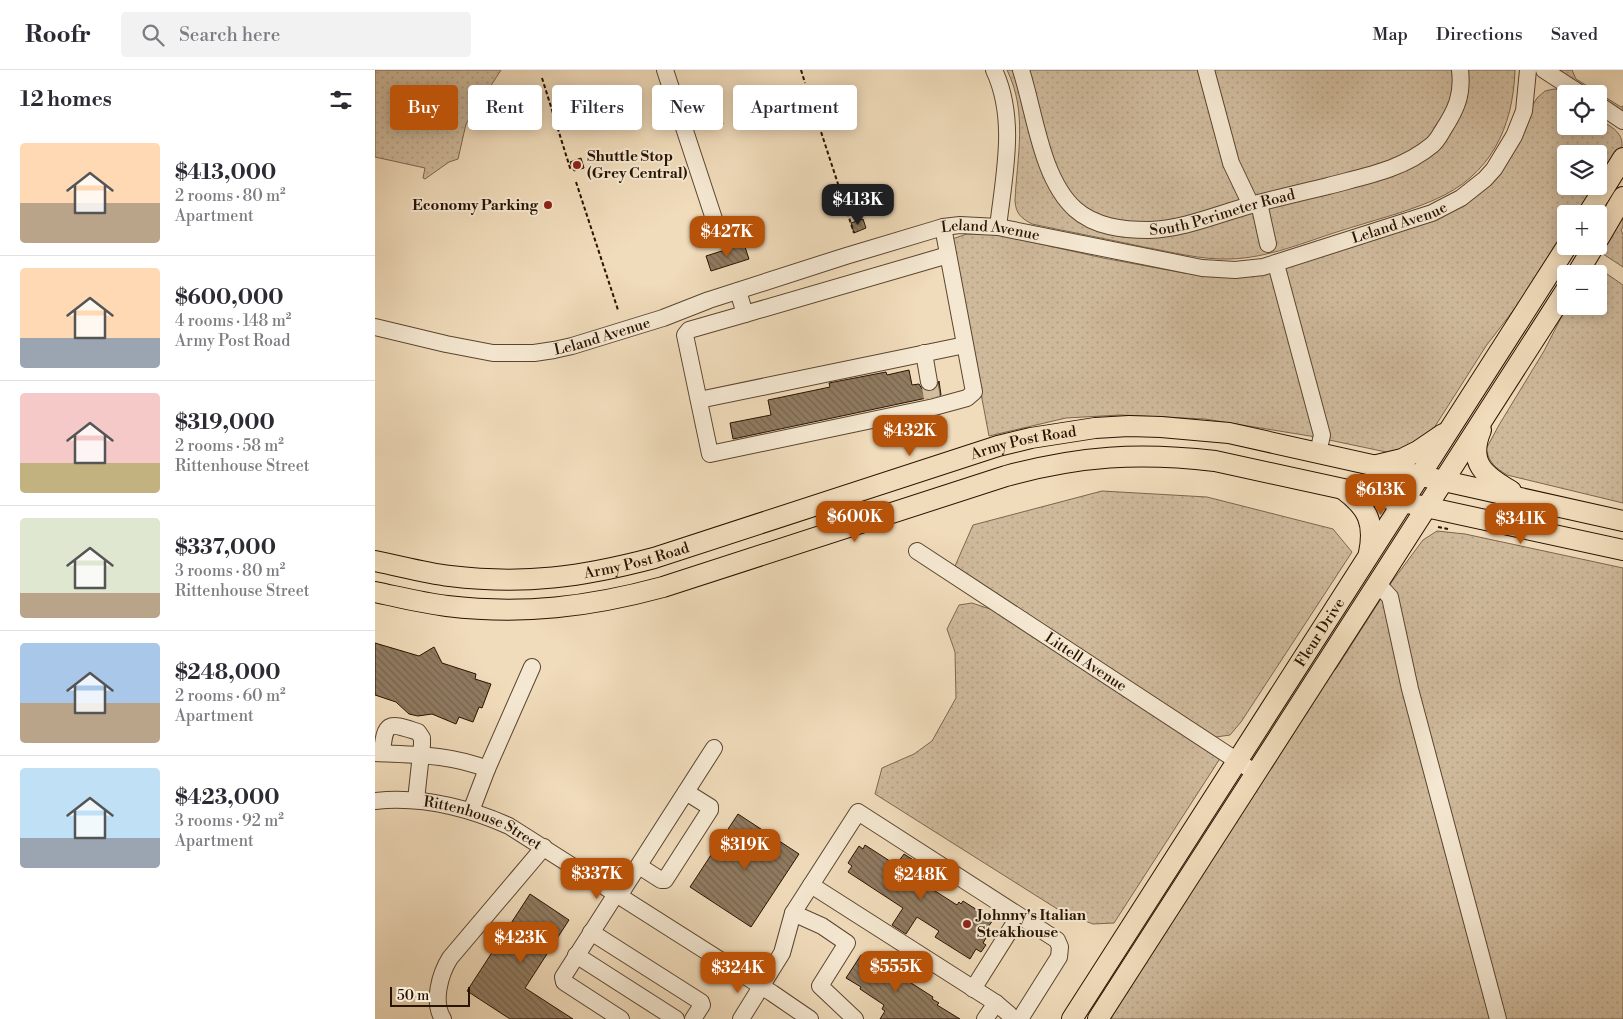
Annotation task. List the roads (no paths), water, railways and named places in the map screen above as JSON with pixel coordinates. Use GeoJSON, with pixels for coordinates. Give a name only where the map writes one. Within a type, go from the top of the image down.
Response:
{"type":"FeatureCollection","features":[{"type":"Feature","properties":{"kind":"main road"},"geometry":{"type":"LineString","coordinates":[[1593,205],[1623,158]]}},
{"type":"Feature","properties":{"kind":"main road"},"geometry":{"type":"LineString","coordinates":[[1607,224],[1623,197]]}},
{"type":"Feature","properties":{"kind":"main road","name":"Fleur Drive"},"geometry":{"type":"LineString","coordinates":[[1072,1019],[1561,255]]}},
{"type":"Feature","properties":{"kind":"main road","name":"Fleur Drive"},"geometry":{"type":"LineString","coordinates":[[1098,1019],[1557,304]]}},
{"type":"Feature","properties":{"kind":"main road"},"geometry":{"type":"LineString","coordinates":[[1489,409],[1477,443],[1476,457],[1479,466],[1486,475],[1524,498]]}},
{"type":"Feature","properties":{"kind":"main road","name":"Army Post Road"},"geometry":{"type":"LineString","coordinates":[[375,561],[448,576],[482,579],[516,580],[580,575],[654,558],[998,446],[1062,432],[1129,426],[1229,433],[1623,521]]}},
{"type":"Feature","properties":{"kind":"main road"},"geometry":{"type":"LineString","coordinates":[[1374,466],[1402,459],[1418,451],[1449,430]]}},
{"type":"Feature","properties":{"kind":"main road","name":"Army Post Road"},"geometry":{"type":"LineString","coordinates":[[375,592],[445,606],[478,609],[525,610],[586,605],[623,598],[663,587],[1006,476],[1057,464],[1108,456],[1169,456],[1215,461],[1623,550]]}},
{"type":"Feature","properties":{"kind":"main road"},"geometry":{"type":"LineString","coordinates":[[1342,489],[1361,505],[1370,522],[1372,536],[1367,560]]}},
{"type":"Feature","properties":{"kind":"street"},"geometry":{"type":"LineString","coordinates":[[665,70],[718,231]]}},
{"type":"Feature","properties":{"kind":"street"},"geometry":{"type":"LineString","coordinates":[[994,70],[1000,82],[1007,127],[1006,156],[998,227]]}},
{"type":"Feature","properties":{"kind":"street","name":"South Perimeter Road"},"geometry":{"type":"LineString","coordinates":[[1021,70],[1049,171],[1065,198],[1075,209],[1099,224],[1122,229],[1150,230],[1173,227],[1255,204],[1361,178],[1386,171],[1413,159],[1435,143],[1455,112],[1462,83],[1460,70]]}},
{"type":"Feature","properties":{"kind":"street"},"geometry":{"type":"LineString","coordinates":[[1206,70],[1231,163],[1255,204],[1268,244]]}},
{"type":"Feature","properties":{"kind":"street","name":"Leland Avenue"},"geometry":{"type":"LineString","coordinates":[[375,327],[486,352],[534,353],[572,346],[663,318],[738,291],[943,227],[976,225],[998,227],[1201,268],[1235,270],[1263,267],[1432,213],[1461,198],[1475,188],[1494,169],[1514,136],[1524,110],[1528,70]]}},
{"type":"Feature","properties":{"kind":"street"},"geometry":{"type":"LineString","coordinates":[[1545,70],[1568,85]]}},
{"type":"Feature","properties":{"kind":"street"},"geometry":{"type":"LineString","coordinates":[[1607,110],[1623,121]]}},
{"type":"Feature","properties":{"kind":"street"},"geometry":{"type":"LineString","coordinates":[[943,227],[974,392],[967,398],[932,396],[710,454],[685,335],[689,330],[948,254]]}},
{"type":"Feature","properties":{"kind":"street"},"geometry":{"type":"LineString","coordinates":[[1276,264],[1322,435],[1318,453]]}},
{"type":"Feature","properties":{"kind":"street"},"geometry":{"type":"LineString","coordinates":[[738,291],[745,314]]}},
{"type":"Feature","properties":{"kind":"street"},"geometry":{"type":"LineString","coordinates":[[699,400],[965,345]]}},
{"type":"Feature","properties":{"kind":"street"},"geometry":{"type":"LineString","coordinates":[[924,354],[932,396]]}},
{"type":"Feature","properties":{"kind":"street","name":"Littell Avenue"},"geometry":{"type":"LineString","coordinates":[[917,551],[1256,773]]}},
{"type":"Feature","properties":{"kind":"street"},"geometry":{"type":"LineString","coordinates":[[1378,584],[1390,598],[1410,689],[1498,1019]]}},
{"type":"Feature","properties":{"kind":"street"},"geometry":{"type":"LineString","coordinates":[[471,811],[487,769],[532,667]]}},
{"type":"Feature","properties":{"kind":"street"},"geometry":{"type":"LineString","coordinates":[[416,800],[421,754],[422,738],[418,732],[396,725],[388,728],[383,734],[378,753],[421,754],[440,756],[487,769]]}},
{"type":"Feature","properties":{"kind":"street"},"geometry":{"type":"LineString","coordinates":[[621,1019],[564,982],[563,978],[591,932],[639,866],[715,748]]}},
{"type":"Feature","properties":{"kind":"street"},"geometry":{"type":"LineString","coordinates":[[639,866],[661,880],[665,880],[710,810],[710,807],[686,792]]}},
{"type":"Feature","properties":{"kind":"street","name":"Rittenhouse Street"},"geometry":{"type":"LineString","coordinates":[[375,801],[390,799],[440,803],[471,811],[509,826],[762,986],[810,1019]]}},
{"type":"Feature","properties":{"kind":"street"},"geometry":{"type":"LineString","coordinates":[[741,1019],[782,953],[793,913],[858,812],[1057,940],[1060,947],[1059,957],[1020,1019]]}},
{"type":"Feature","properties":{"kind":"street"},"geometry":{"type":"LineString","coordinates":[[443,1019],[439,998],[440,981],[444,968],[450,958],[544,847]]}},
{"type":"Feature","properties":{"kind":"street"},"geometry":{"type":"LineString","coordinates":[[811,885],[995,1003],[1009,1014],[1012,1019]]}},
{"type":"Feature","properties":{"kind":"street"},"geometry":{"type":"LineString","coordinates":[[793,913],[822,926],[847,943],[820,986],[855,1019]]}},
{"type":"Feature","properties":{"kind":"street"},"geometry":{"type":"LineString","coordinates":[[973,989],[1019,916]]}},
{"type":"Feature","properties":{"kind":"street"},"geometry":{"type":"LineString","coordinates":[[591,932],[701,1002],[702,1005],[693,1019]]}},
{"type":"Feature","properties":{"kind":"street"},"geometry":{"type":"LineString","coordinates":[[576,955],[676,1019]]}},
{"type":"Feature","properties":{"kind":"street"},"geometry":{"type":"LineString","coordinates":[[985,1019],[995,1003]]}},
{"type":"Feature","properties":{"kind":"tunnel"},"geometry":{"type":"LineString","coordinates":[[929,382],[932,398]]}},
{"type":"Feature","properties":{"kind":"place","name":"Shuttle Stop (Grey Central)"},"geometry":{"type":"Point","coordinates":[577,165]}},
{"type":"Feature","properties":{"kind":"place","name":"Economy Parking"},"geometry":{"type":"Point","coordinates":[548,205]}},
{"type":"Feature","properties":{"kind":"place","name":"Johnny's Italian Steakhouse"},"geometry":{"type":"Point","coordinates":[967,924]}}]}
